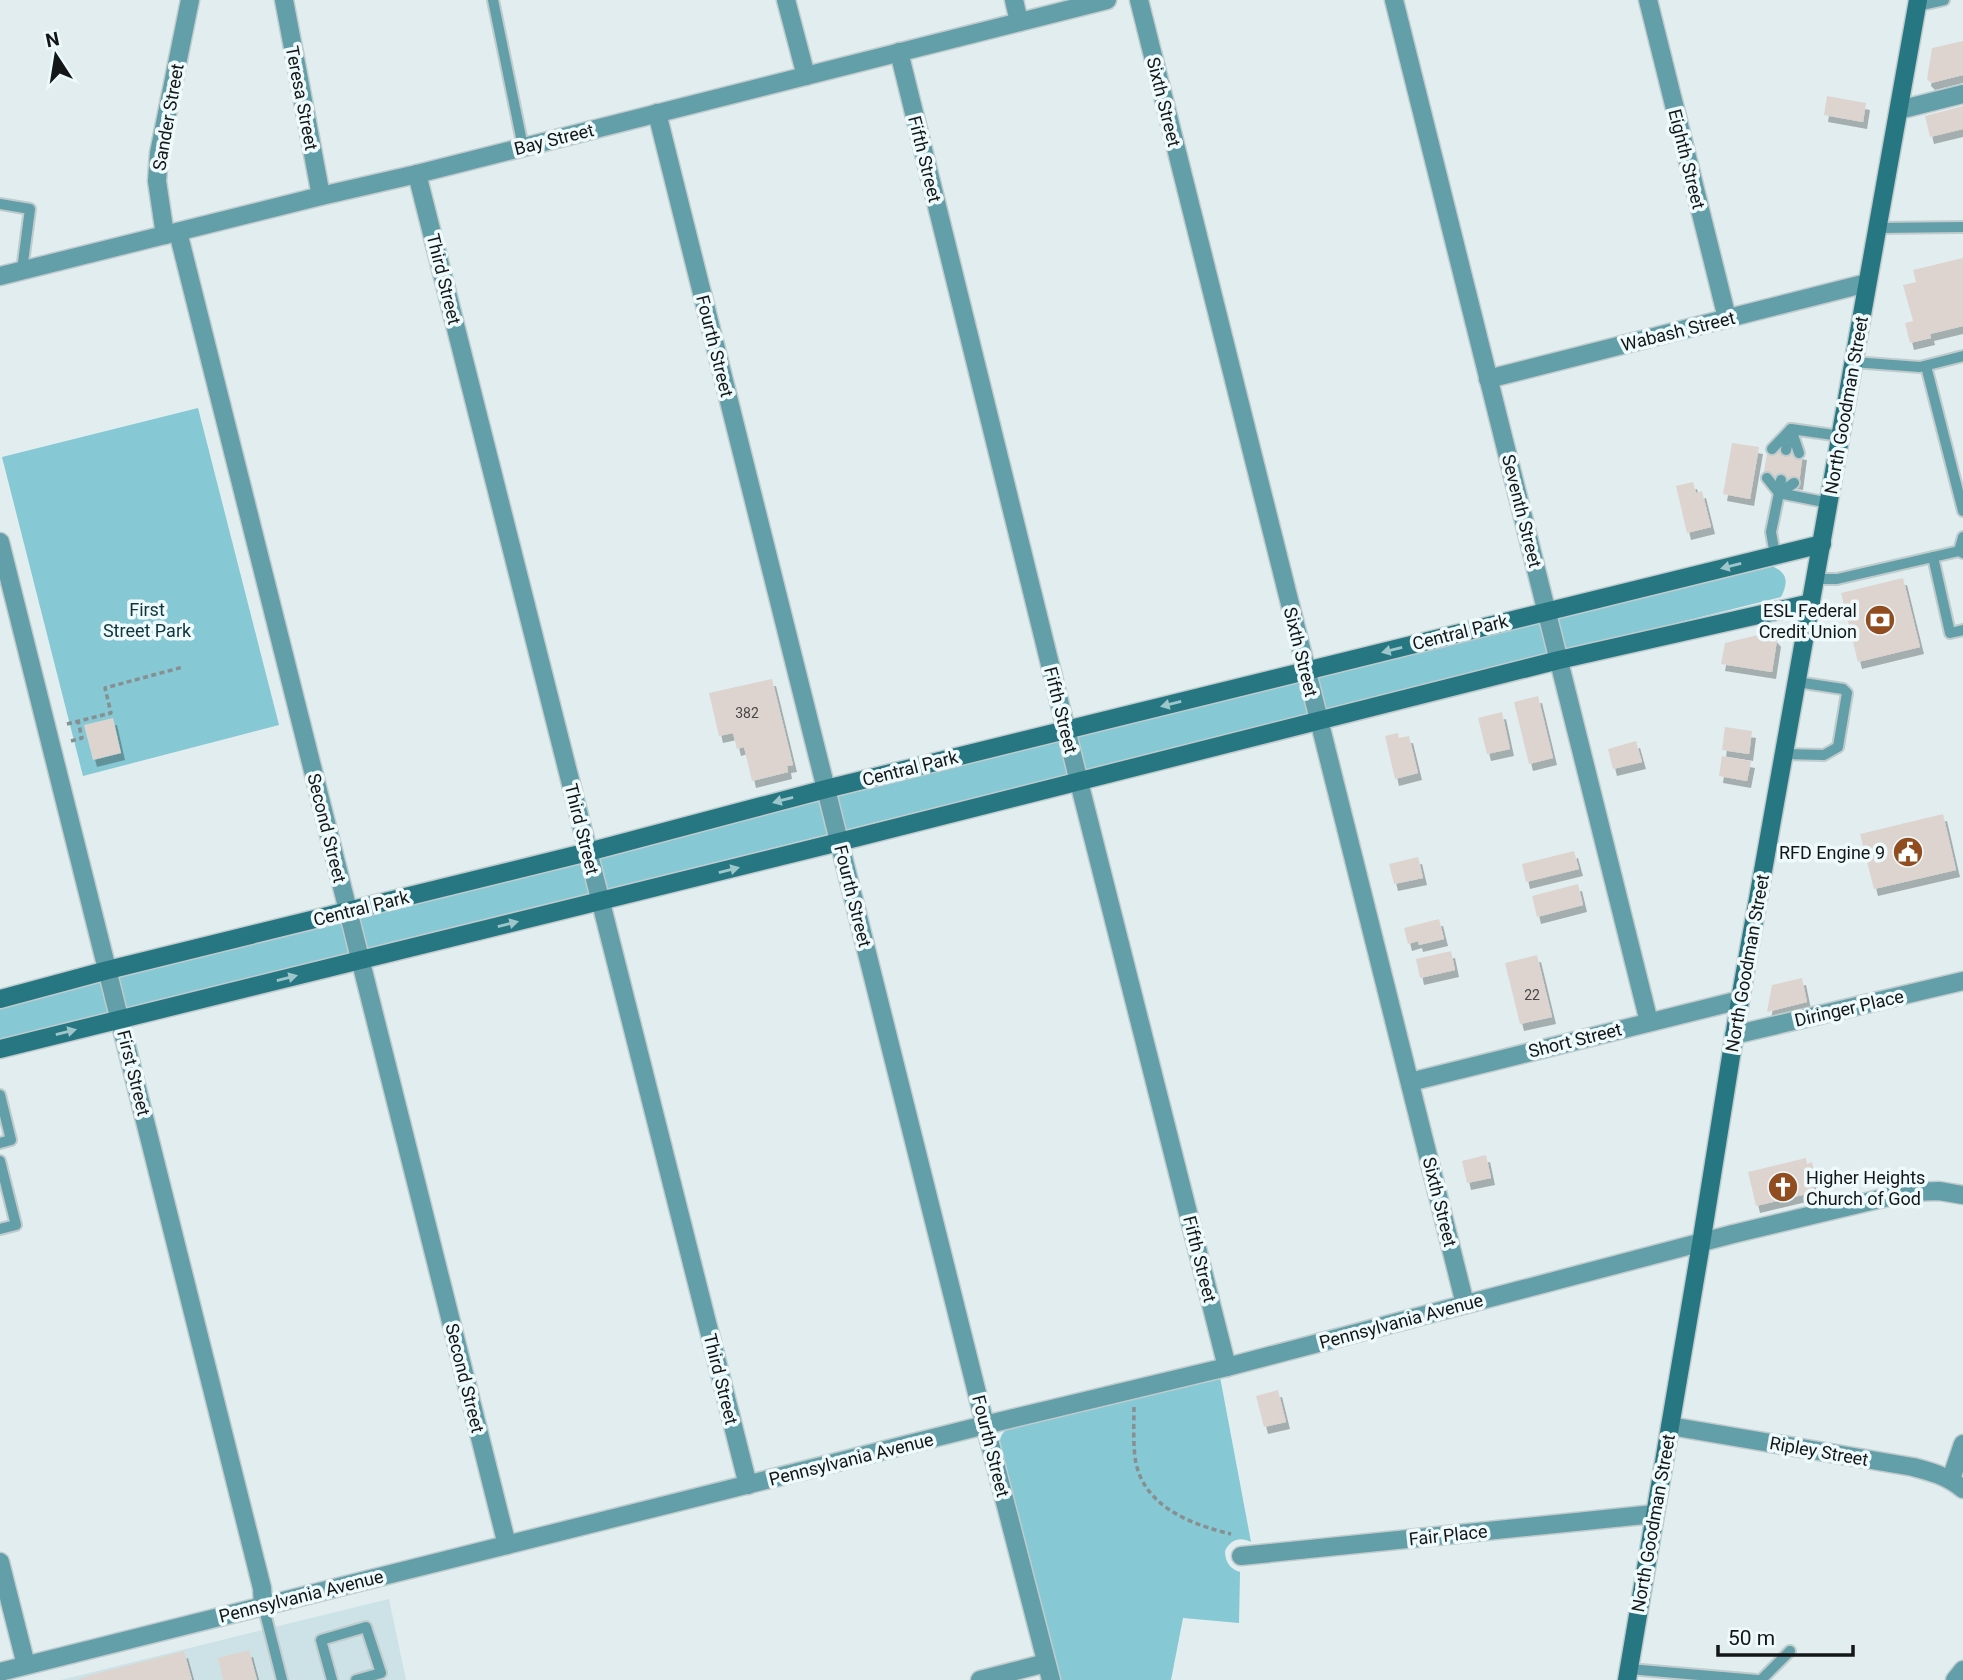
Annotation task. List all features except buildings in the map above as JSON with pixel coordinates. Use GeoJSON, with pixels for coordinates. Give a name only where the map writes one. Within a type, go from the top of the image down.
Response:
{"type":"FeatureCollection","features":[{"type":"Feature","properties":{"kind":"main road","name":"North Goodman Street"},"geometry":{"type":"LineString","coordinates":[[1628,1674],[1740,1000],[1918,3]]}},
{"type":"Feature","properties":{"kind":"main road","name":"Central Park"},"geometry":{"type":"LineString","coordinates":[[0,999],[588,852],[826,789],[1822,544]]}},
{"type":"Feature","properties":{"kind":"main road"},"geometry":{"type":"LineString","coordinates":[[0,1049],[600,902],[1559,660],[1811,603]]}},
{"type":"Feature","properties":{"kind":"street","name":"Sander Street"},"geometry":{"type":"LineString","coordinates":[[172,233],[158,181],[159,153],[190,0]]}},
{"type":"Feature","properties":{"kind":"street","name":"Teresa Street"},"geometry":{"type":"LineString","coordinates":[[284,0],[321,196]]}},
{"type":"Feature","properties":{"kind":"street"},"geometry":{"type":"LineString","coordinates":[[786,0],[806,76]]}},
{"type":"Feature","properties":{"kind":"street"},"geometry":{"type":"LineString","coordinates":[[1014,0],[1019,22]]}},
{"type":"Feature","properties":{"kind":"street","name":"Bay Street"},"geometry":{"type":"LineString","coordinates":[[0,276],[1107,0]]}},
{"type":"Feature","properties":{"kind":"street","name":"Sixth Street"},"geometry":{"type":"LineString","coordinates":[[1139,0],[1465,1304]]}},
{"type":"Feature","properties":{"kind":"street","name":"Seventh Street"},"geometry":{"type":"LineString","coordinates":[[1394,0],[1649,1022]]}},
{"type":"Feature","properties":{"kind":"street","name":"Eighth Street"},"geometry":{"type":"LineString","coordinates":[[1648,0],[1727,318]]}},
{"type":"Feature","properties":{"kind":"street","name":"Fifth Street"},"geometry":{"type":"LineString","coordinates":[[899,52],[1227,1367]]}},
{"type":"Feature","properties":{"kind":"street"},"geometry":{"type":"LineString","coordinates":[[1899,110],[1963,94]]}},
{"type":"Feature","properties":{"kind":"street","name":"Fourth Street"},"geometry":{"type":"LineString","coordinates":[[657,113],[1049,1672]]}},
{"type":"Feature","properties":{"kind":"street","name":"Third Street"},"geometry":{"type":"LineString","coordinates":[[417,174],[748,1485]]}},
{"type":"Feature","properties":{"kind":"street","name":"Second Street"},"geometry":{"type":"LineString","coordinates":[[172,233],[349,912],[507,1545]]}},
{"type":"Feature","properties":{"kind":"street","name":"Wabash Street"},"geometry":{"type":"LineString","coordinates":[[1488,379],[1867,283]]}},
{"type":"Feature","properties":{"kind":"street","name":"First Street"},"geometry":{"type":"LineString","coordinates":[[0,542],[262,1588],[263,1605]]}},
{"type":"Feature","properties":{"kind":"street","name":"Diringer Place"},"geometry":{"type":"LineString","coordinates":[[1734,1035],[1963,981]]}},
{"type":"Feature","properties":{"kind":"street","name":"Short Street"},"geometry":{"type":"LineString","coordinates":[[1410,1082],[1740,1000]]}},
{"type":"Feature","properties":{"kind":"street","name":"Pennsylvania Avenue"},"geometry":{"type":"LineString","coordinates":[[0,1671],[1227,1367],[1733,1234],[1909,1192],[1939,1191],[1963,1195]]}},
{"type":"Feature","properties":{"kind":"street","name":"Ripley Street"},"geometry":{"type":"LineString","coordinates":[[1670,1426],[1913,1467],[1957,1484]]}},
{"type":"Feature","properties":{"kind":"street"},"geometry":{"type":"LineString","coordinates":[[1957,1484],[1963,1444]]}},
{"type":"Feature","properties":{"kind":"street","name":"Fair Place"},"geometry":{"type":"LineString","coordinates":[[1241,1556],[1654,1514]]}},
{"type":"Feature","properties":{"kind":"street"},"geometry":{"type":"LineString","coordinates":[[0,1562],[26,1665]]}},
{"type":"Feature","properties":{"kind":"street"},"geometry":{"type":"LineString","coordinates":[[1955,1680],[1963,1670]]}},
{"type":"Feature","properties":{"kind":"street"},"geometry":{"type":"LineString","coordinates":[[980,1680],[1049,1672]]}},
{"type":"Feature","properties":{"kind":"lane"},"geometry":{"type":"LineString","coordinates":[[493,0],[523,147]]}},
{"type":"Feature","properties":{"kind":"lane"},"geometry":{"type":"LineString","coordinates":[[1918,3],[1944,0]]}},
{"type":"Feature","properties":{"kind":"lane"},"geometry":{"type":"LineString","coordinates":[[0,204],[30,209],[22,270]]}},
{"type":"Feature","properties":{"kind":"lane"},"geometry":{"type":"LineString","coordinates":[[1877,228],[1963,227]]}},
{"type":"Feature","properties":{"kind":"lane"},"geometry":{"type":"LineString","coordinates":[[1853,362],[1920,368],[1963,356]]}},
{"type":"Feature","properties":{"kind":"lane"},"geometry":{"type":"LineString","coordinates":[[1926,366],[1963,511]]}},
{"type":"Feature","properties":{"kind":"lane"},"geometry":{"type":"LineString","coordinates":[[1791,429],[1840,436]]}},
{"type":"Feature","properties":{"kind":"lane"},"geometry":{"type":"LineString","coordinates":[[1772,449],[1791,429]]}},
{"type":"Feature","properties":{"kind":"lane"},"geometry":{"type":"LineString","coordinates":[[1786,450],[1791,429]]}},
{"type":"Feature","properties":{"kind":"lane"},"geometry":{"type":"LineString","coordinates":[[1791,429],[1800,453]]}},
{"type":"Feature","properties":{"kind":"lane"},"geometry":{"type":"LineString","coordinates":[[1767,478],[1779,493],[1829,503]]}},
{"type":"Feature","properties":{"kind":"lane"},"geometry":{"type":"LineString","coordinates":[[1775,555],[1771,532],[1781,480]]}},
{"type":"Feature","properties":{"kind":"lane"},"geometry":{"type":"LineString","coordinates":[[1779,493],[1794,483]]}},
{"type":"Feature","properties":{"kind":"lane"},"geometry":{"type":"LineString","coordinates":[[1815,579],[1837,579],[1961,552],[1963,537]]}},
{"type":"Feature","properties":{"kind":"lane"},"geometry":{"type":"LineString","coordinates":[[1933,557],[1950,633],[1963,630]]}},
{"type":"Feature","properties":{"kind":"lane"},"geometry":{"type":"LineString","coordinates":[[1784,754],[1824,755],[1838,747],[1847,693],[1843,689],[1797,682]]}},
{"type":"Feature","properties":{"kind":"lane"},"geometry":{"type":"LineString","coordinates":[[0,1095],[11,1140],[0,1143]]}},
{"type":"Feature","properties":{"kind":"lane"},"geometry":{"type":"LineString","coordinates":[[0,1161],[16,1225],[0,1229]]}},
{"type":"Feature","properties":{"kind":"lane"},"geometry":{"type":"LineString","coordinates":[[263,1605],[282,1680]]}},
{"type":"Feature","properties":{"kind":"lane"},"geometry":{"type":"LineString","coordinates":[[332,1680],[321,1640],[366,1628],[381,1673],[356,1680]]}},
{"type":"Feature","properties":{"kind":"lane"},"geometry":{"type":"LineString","coordinates":[[1628,1674],[1759,1680],[1790,1651]]}},
{"type":"Feature","properties":{"kind":"path"},"geometry":{"type":"LineString","coordinates":[[67,724],[111,713],[105,688],[183,667]]}},
{"type":"Feature","properties":{"kind":"path"},"geometry":{"type":"LineString","coordinates":[[175,670],[177,677]]}},
{"type":"Feature","properties":{"kind":"path"},"geometry":{"type":"LineString","coordinates":[[71,741],[82,738],[78,721]]}},
{"type":"Feature","properties":{"kind":"path"},"geometry":{"type":"LineString","coordinates":[[1134,1407],[1135,1456],[1138,1470],[1150,1492],[1162,1505],[1185,1520],[1231,1534]]}},
{"type":"Feature","properties":{"kind":"shaded area"},"geometry":{"type":"Polygon","coordinates":[[[389,1599],[406,1680],[61,1680],[250,1633],[389,1599]]]}},
{"type":"Feature","properties":{"kind":"green space","name":"First Street Park"},"geometry":{"type":"Polygon","coordinates":[[[198,408],[279,725],[83,776],[2,457],[198,408]]]}},
{"type":"Feature","properties":{"kind":"green space"},"geometry":{"type":"Polygon","coordinates":[[[1768,564],[1785,577],[1781,597],[0,1040],[0,1006],[1768,564]]]}},
{"type":"Feature","properties":{"kind":"green space"},"geometry":{"type":"Polygon","coordinates":[[[1220,1377],[1251,1542],[1236,1540],[1225,1551],[1229,1565],[1240,1572],[1239,1623],[1183,1618],[1171,1680],[1059,1680],[1000,1441],[1002,1435],[1010,1428],[1220,1377]]]}},
{"type":"Feature","properties":{"kind":"place","name":"ESL Federal Credit Union"},"geometry":{"type":"Point","coordinates":[1880,620]}},
{"type":"Feature","properties":{"kind":"place","name":"RFD Engine 9"},"geometry":{"type":"Point","coordinates":[1908,852]}},
{"type":"Feature","properties":{"kind":"place","name":"Higher Heights Church of God"},"geometry":{"type":"Point","coordinates":[1783,1187]}}]}
